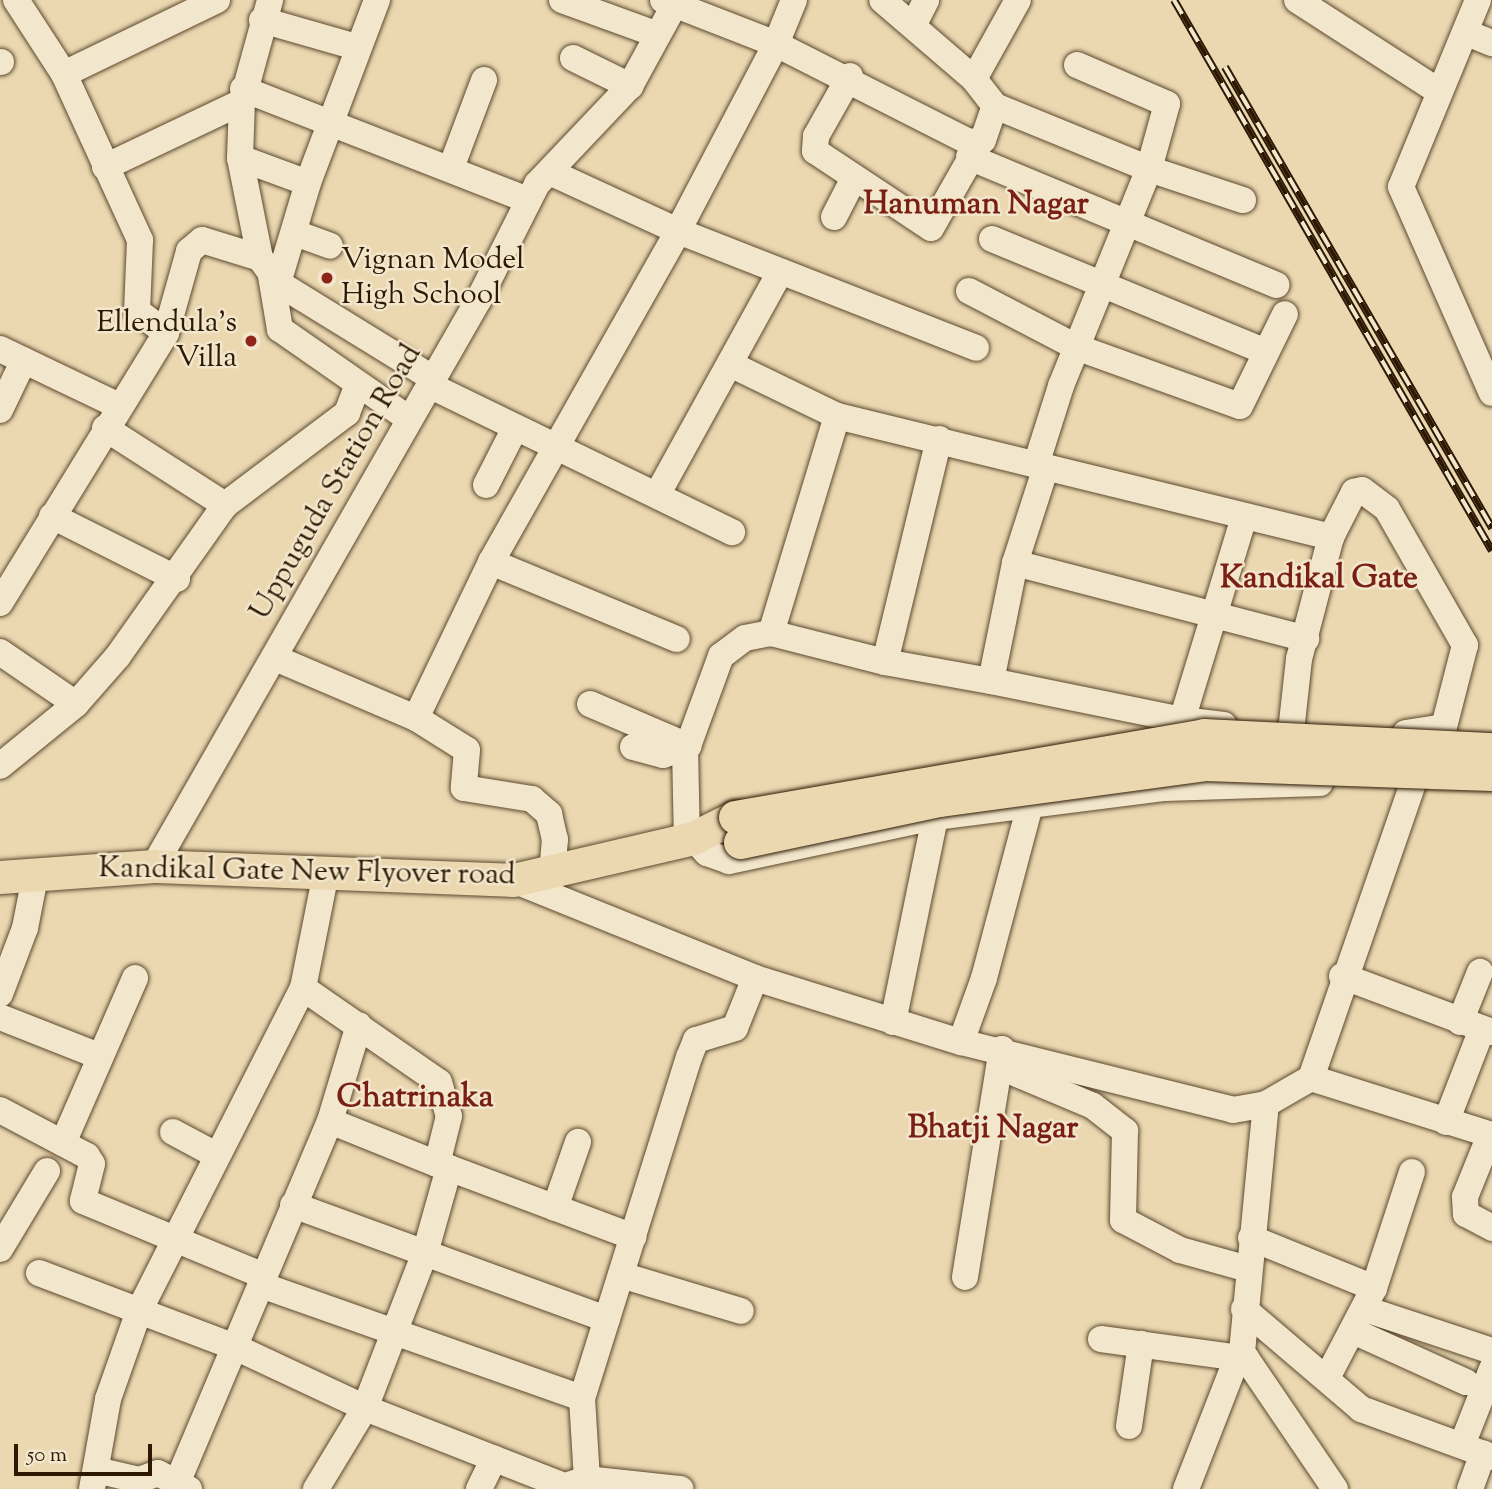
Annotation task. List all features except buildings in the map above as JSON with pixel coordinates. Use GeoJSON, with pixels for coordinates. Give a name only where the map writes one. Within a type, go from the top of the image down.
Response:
{"type":"FeatureCollection","features":[{"type":"Feature","properties":{"kind":"main road"},"geometry":{"type":"LineString","coordinates":[[737,830],[1204,735],[1492,749]]}},
{"type":"Feature","properties":{"kind":"main road"},"geometry":{"type":"LineString","coordinates":[[737,830],[1205,764],[1492,774]]}},
{"type":"Feature","properties":{"kind":"main road","name":"Kandikal Gate New Flyover road"},"geometry":{"type":"LineString","coordinates":[[0,877],[36,872],[153,866],[513,880],[737,830]]}},
{"type":"Feature","properties":{"kind":"street"},"geometry":{"type":"LineString","coordinates":[[16,0],[64,74],[140,240],[137,312],[166,334]]}},
{"type":"Feature","properties":{"kind":"street"},"geometry":{"type":"LineString","coordinates":[[64,74],[217,0]]}},
{"type":"Feature","properties":{"kind":"street"},"geometry":{"type":"LineString","coordinates":[[270,272],[295,233],[308,183],[333,119],[356,47],[377,0]]}},
{"type":"Feature","properties":{"kind":"street"},"geometry":{"type":"LineString","coordinates":[[562,0],[659,35]]}},
{"type":"Feature","properties":{"kind":"street"},"geometry":{"type":"LineString","coordinates":[[416,718],[491,562],[678,231],[776,44],[794,0]]}},
{"type":"Feature","properties":{"kind":"street"},"geometry":{"type":"LineString","coordinates":[[882,0],[974,79],[995,106],[1149,169],[1243,200]]}},
{"type":"Feature","properties":{"kind":"street"},"geometry":{"type":"LineString","coordinates":[[913,26],[926,0]]}},
{"type":"Feature","properties":{"kind":"street"},"geometry":{"type":"LineString","coordinates":[[974,79],[1018,0]]}},
{"type":"Feature","properties":{"kind":"street"},"geometry":{"type":"LineString","coordinates":[[1478,0],[1449,81],[1438,91],[1401,187],[1490,378]]}},
{"type":"Feature","properties":{"kind":"street"},"geometry":{"type":"LineString","coordinates":[[677,3],[850,76],[976,148],[1125,227],[1276,285]]}},
{"type":"Feature","properties":{"kind":"street","name":"Uppuguda Station Road"},"geometry":{"type":"LineString","coordinates":[[153,866],[275,659],[432,382],[528,200],[550,172],[630,86],[677,3]]}},
{"type":"Feature","properties":{"kind":"street"},"geometry":{"type":"LineString","coordinates":[[1310,4],[1438,91]]}},
{"type":"Feature","properties":{"kind":"street"},"geometry":{"type":"LineString","coordinates":[[356,47],[266,10],[242,95],[240,158],[270,272],[280,329],[357,387],[409,419]]}},
{"type":"Feature","properties":{"kind":"street"},"geometry":{"type":"LineString","coordinates":[[1467,33],[1492,43]]}},
{"type":"Feature","properties":{"kind":"street"},"geometry":{"type":"LineString","coordinates":[[573,58],[630,86]]}},
{"type":"Feature","properties":{"kind":"street"},"geometry":{"type":"LineString","coordinates":[[991,681],[1015,563],[1076,347],[1149,169],[1167,104],[1077,65]]}},
{"type":"Feature","properties":{"kind":"street"},"geometry":{"type":"LineString","coordinates":[[850,76],[816,136],[815,151],[927,237],[976,148],[995,106]]}},
{"type":"Feature","properties":{"kind":"street"},"geometry":{"type":"LineString","coordinates":[[451,168],[484,80]]}},
{"type":"Feature","properties":{"kind":"street"},"geometry":{"type":"LineString","coordinates":[[105,167],[242,95],[333,119],[528,200]]}},
{"type":"Feature","properties":{"kind":"street"},"geometry":{"type":"LineString","coordinates":[[240,158],[308,183]]}},
{"type":"Feature","properties":{"kind":"street"},"geometry":{"type":"LineString","coordinates":[[550,172],[779,274],[976,348]]}},
{"type":"Feature","properties":{"kind":"street"},"geometry":{"type":"LineString","coordinates":[[834,217],[853,180]]}},
{"type":"Feature","properties":{"kind":"street"},"geometry":{"type":"LineString","coordinates":[[295,233],[330,246]]}},
{"type":"Feature","properties":{"kind":"street"},"geometry":{"type":"LineString","coordinates":[[992,239],[1266,352]]}},
{"type":"Feature","properties":{"kind":"street"},"geometry":{"type":"LineString","coordinates":[[0,603],[112,417],[166,334],[189,251],[202,240],[270,272],[432,382],[515,428],[732,532]]}},
{"type":"Feature","properties":{"kind":"street"},"geometry":{"type":"LineString","coordinates":[[657,495],[779,274]]}},
{"type":"Feature","properties":{"kind":"street"},"geometry":{"type":"LineString","coordinates":[[969,291],[1076,347],[1240,406],[1285,314]]}},
{"type":"Feature","properties":{"kind":"street"},"geometry":{"type":"LineString","coordinates":[[0,349],[24,360],[112,417],[225,505]]}},
{"type":"Feature","properties":{"kind":"street"},"geometry":{"type":"LineString","coordinates":[[0,410],[24,360]]}},
{"type":"Feature","properties":{"kind":"street"},"geometry":{"type":"LineString","coordinates":[[730,364],[837,416],[1331,537]]}},
{"type":"Feature","properties":{"kind":"street"},"geometry":{"type":"LineString","coordinates":[[0,766],[76,704],[177,579],[225,505],[347,413],[357,387]]}},
{"type":"Feature","properties":{"kind":"street"},"geometry":{"type":"LineString","coordinates":[[771,633],[837,416]]}},
{"type":"Feature","properties":{"kind":"street"},"geometry":{"type":"LineString","coordinates":[[486,485],[515,428]]}},
{"type":"Feature","properties":{"kind":"street"},"geometry":{"type":"LineString","coordinates":[[886,662],[939,439]]}},
{"type":"Feature","properties":{"kind":"street"},"geometry":{"type":"LineString","coordinates":[[1291,732],[1306,639],[1331,537],[1354,492],[1362,490],[1387,509],[1465,645],[1444,727],[1431,733],[1291,732],[1182,720],[886,662],[771,633],[744,638],[721,656],[687,747],[690,839],[707,853],[729,861],[936,817],[1029,808],[1165,788],[1410,787]]}},
{"type":"Feature","properties":{"kind":"street"},"geometry":{"type":"LineString","coordinates":[[52,516],[177,579]]}},
{"type":"Feature","properties":{"kind":"street"},"geometry":{"type":"LineString","coordinates":[[1182,720],[1244,517]]}},
{"type":"Feature","properties":{"kind":"street"},"geometry":{"type":"LineString","coordinates":[[491,562],[677,639]]}},
{"type":"Feature","properties":{"kind":"street"},"geometry":{"type":"LineString","coordinates":[[1015,563],[1213,619],[1306,639]]}},
{"type":"Feature","properties":{"kind":"street"},"geometry":{"type":"LineString","coordinates":[[0,652],[76,704]]}},
{"type":"Feature","properties":{"kind":"street"},"geometry":{"type":"LineString","coordinates":[[275,659],[416,718],[467,750],[463,780],[471,804],[532,799],[549,814],[555,839],[552,871]]}},
{"type":"Feature","properties":{"kind":"street"},"geometry":{"type":"LineString","coordinates":[[590,704],[687,747]]}},
{"type":"Feature","properties":{"kind":"street"},"geometry":{"type":"LineString","coordinates":[[513,880],[755,978],[961,1042],[1002,1049],[1233,1110],[1266,1104],[1311,1078],[1342,976],[1431,733]]}},
{"type":"Feature","properties":{"kind":"street"},"geometry":{"type":"LineString","coordinates":[[633,747],[663,755],[687,747]]}},
{"type":"Feature","properties":{"kind":"street"},"geometry":{"type":"LineString","coordinates":[[961,1042],[984,978],[1029,808]]}},
{"type":"Feature","properties":{"kind":"street"},"geometry":{"type":"LineString","coordinates":[[893,1022],[936,817]]}},
{"type":"Feature","properties":{"kind":"street"},"geometry":{"type":"LineString","coordinates":[[0,994],[25,928],[36,872]]}},
{"type":"Feature","properties":{"kind":"street"},"geometry":{"type":"LineString","coordinates":[[326,873],[303,988],[248,1107],[216,1155],[139,1311],[108,1399],[94,1479],[134,1485],[158,1473],[183,1486],[235,1347],[330,1121],[359,1025]]}},
{"type":"Feature","properties":{"kind":"street"},"geometry":{"type":"LineString","coordinates":[[1446,1122],[1478,1028],[1480,972]]}},
{"type":"Feature","properties":{"kind":"street"},"geometry":{"type":"LineString","coordinates":[[1342,976],[1478,1028]]}},
{"type":"Feature","properties":{"kind":"street"},"geometry":{"type":"LineString","coordinates":[[63,1143],[135,978]]}},
{"type":"Feature","properties":{"kind":"street"},"geometry":{"type":"LineString","coordinates":[[572,1485],[582,1398],[696,1040],[735,1028],[755,978]]}},
{"type":"Feature","properties":{"kind":"street"},"geometry":{"type":"LineString","coordinates":[[303,988],[439,1082],[449,1116],[443,1166],[426,1250],[365,1408],[316,1489]]}},
{"type":"Feature","properties":{"kind":"street"},"geometry":{"type":"LineString","coordinates":[[0,1017],[99,1056]]}},
{"type":"Feature","properties":{"kind":"street"},"geometry":{"type":"LineString","coordinates":[[1002,1049],[1017,1074],[1093,1106],[1125,1131],[1123,1220],[1180,1250],[1248,1269]]}},
{"type":"Feature","properties":{"kind":"street"},"geometry":{"type":"LineString","coordinates":[[965,1277],[1002,1049]]}},
{"type":"Feature","properties":{"kind":"street"},"geometry":{"type":"LineString","coordinates":[[1311,1078],[1491,1135],[1465,1196],[1466,1214],[1492,1228]]}},
{"type":"Feature","properties":{"kind":"street"},"geometry":{"type":"LineString","coordinates":[[1185,1489],[1247,1364],[1244,1309],[1266,1104]]}},
{"type":"Feature","properties":{"kind":"street"},"geometry":{"type":"LineString","coordinates":[[0,1110],[63,1143],[92,1164],[83,1201],[262,1281],[394,1334],[582,1398]]}},
{"type":"Feature","properties":{"kind":"street"},"geometry":{"type":"LineString","coordinates":[[330,1121],[634,1237]]}},
{"type":"Feature","properties":{"kind":"street"},"geometry":{"type":"LineString","coordinates":[[173,1132],[216,1155]]}},
{"type":"Feature","properties":{"kind":"street"},"geometry":{"type":"LineString","coordinates":[[555,1208],[578,1142]]}},
{"type":"Feature","properties":{"kind":"street"},"geometry":{"type":"LineString","coordinates":[[0,1249],[47,1171]]}},
{"type":"Feature","properties":{"kind":"street"},"geometry":{"type":"LineString","coordinates":[[1328,1376],[1364,1309],[1412,1172]]}},
{"type":"Feature","properties":{"kind":"street"},"geometry":{"type":"LineString","coordinates":[[293,1205],[426,1250],[607,1319]]}},
{"type":"Feature","properties":{"kind":"street"},"geometry":{"type":"LineString","coordinates":[[1251,1238],[1364,1309],[1466,1382]]}},
{"type":"Feature","properties":{"kind":"street"},"geometry":{"type":"LineString","coordinates":[[39,1273],[235,1347],[365,1408],[572,1485],[680,1489]]}},
{"type":"Feature","properties":{"kind":"street"},"geometry":{"type":"LineString","coordinates":[[621,1275],[741,1311]]}},
{"type":"Feature","properties":{"kind":"street"},"geometry":{"type":"LineString","coordinates":[[1244,1309],[1328,1376],[1361,1409],[1479,1452]]}},
{"type":"Feature","properties":{"kind":"street"},"geometry":{"type":"LineString","coordinates":[[1364,1309],[1492,1351]]}},
{"type":"Feature","properties":{"kind":"street"},"geometry":{"type":"LineString","coordinates":[[1101,1339],[1247,1364],[1285,1341]]}},
{"type":"Feature","properties":{"kind":"street"},"geometry":{"type":"LineString","coordinates":[[1129,1426],[1141,1345]]}},
{"type":"Feature","properties":{"kind":"street"},"geometry":{"type":"LineString","coordinates":[[1247,1364],[1335,1489]]}},
{"type":"Feature","properties":{"kind":"street"},"geometry":{"type":"LineString","coordinates":[[1470,1489],[1479,1452],[1492,1369]]}},
{"type":"Feature","properties":{"kind":"street"},"geometry":{"type":"LineString","coordinates":[[479,1489],[494,1458]]}},
{"type":"Feature","properties":{"kind":"railway"},"geometry":{"type":"LineString","coordinates":[[1174,0],[1492,551]]}},
{"type":"Feature","properties":{"kind":"railway"},"geometry":{"type":"LineString","coordinates":[[1225,67],[1492,528]]}},
{"type":"Feature","properties":{"kind":"place","name":"Vignan Model High School"},"geometry":{"type":"Point","coordinates":[327,278]}},
{"type":"Feature","properties":{"kind":"place","name":"Ellendula's Villa"},"geometry":{"type":"Point","coordinates":[251,341]}},
{"type":"Feature","properties":{"kind":"district","name":"Hanuman Nagar"},"geometry":{"type":"Point","coordinates":[976,205]}},
{"type":"Feature","properties":{"kind":"district","name":"Kandikal Gate"},"geometry":{"type":"Point","coordinates":[1319,579]}},
{"type":"Feature","properties":{"kind":"district","name":"Chatrinaka"},"geometry":{"type":"Point","coordinates":[415,1098]}},
{"type":"Feature","properties":{"kind":"district","name":"Bhatji Nagar"},"geometry":{"type":"Point","coordinates":[993,1129]}}]}
